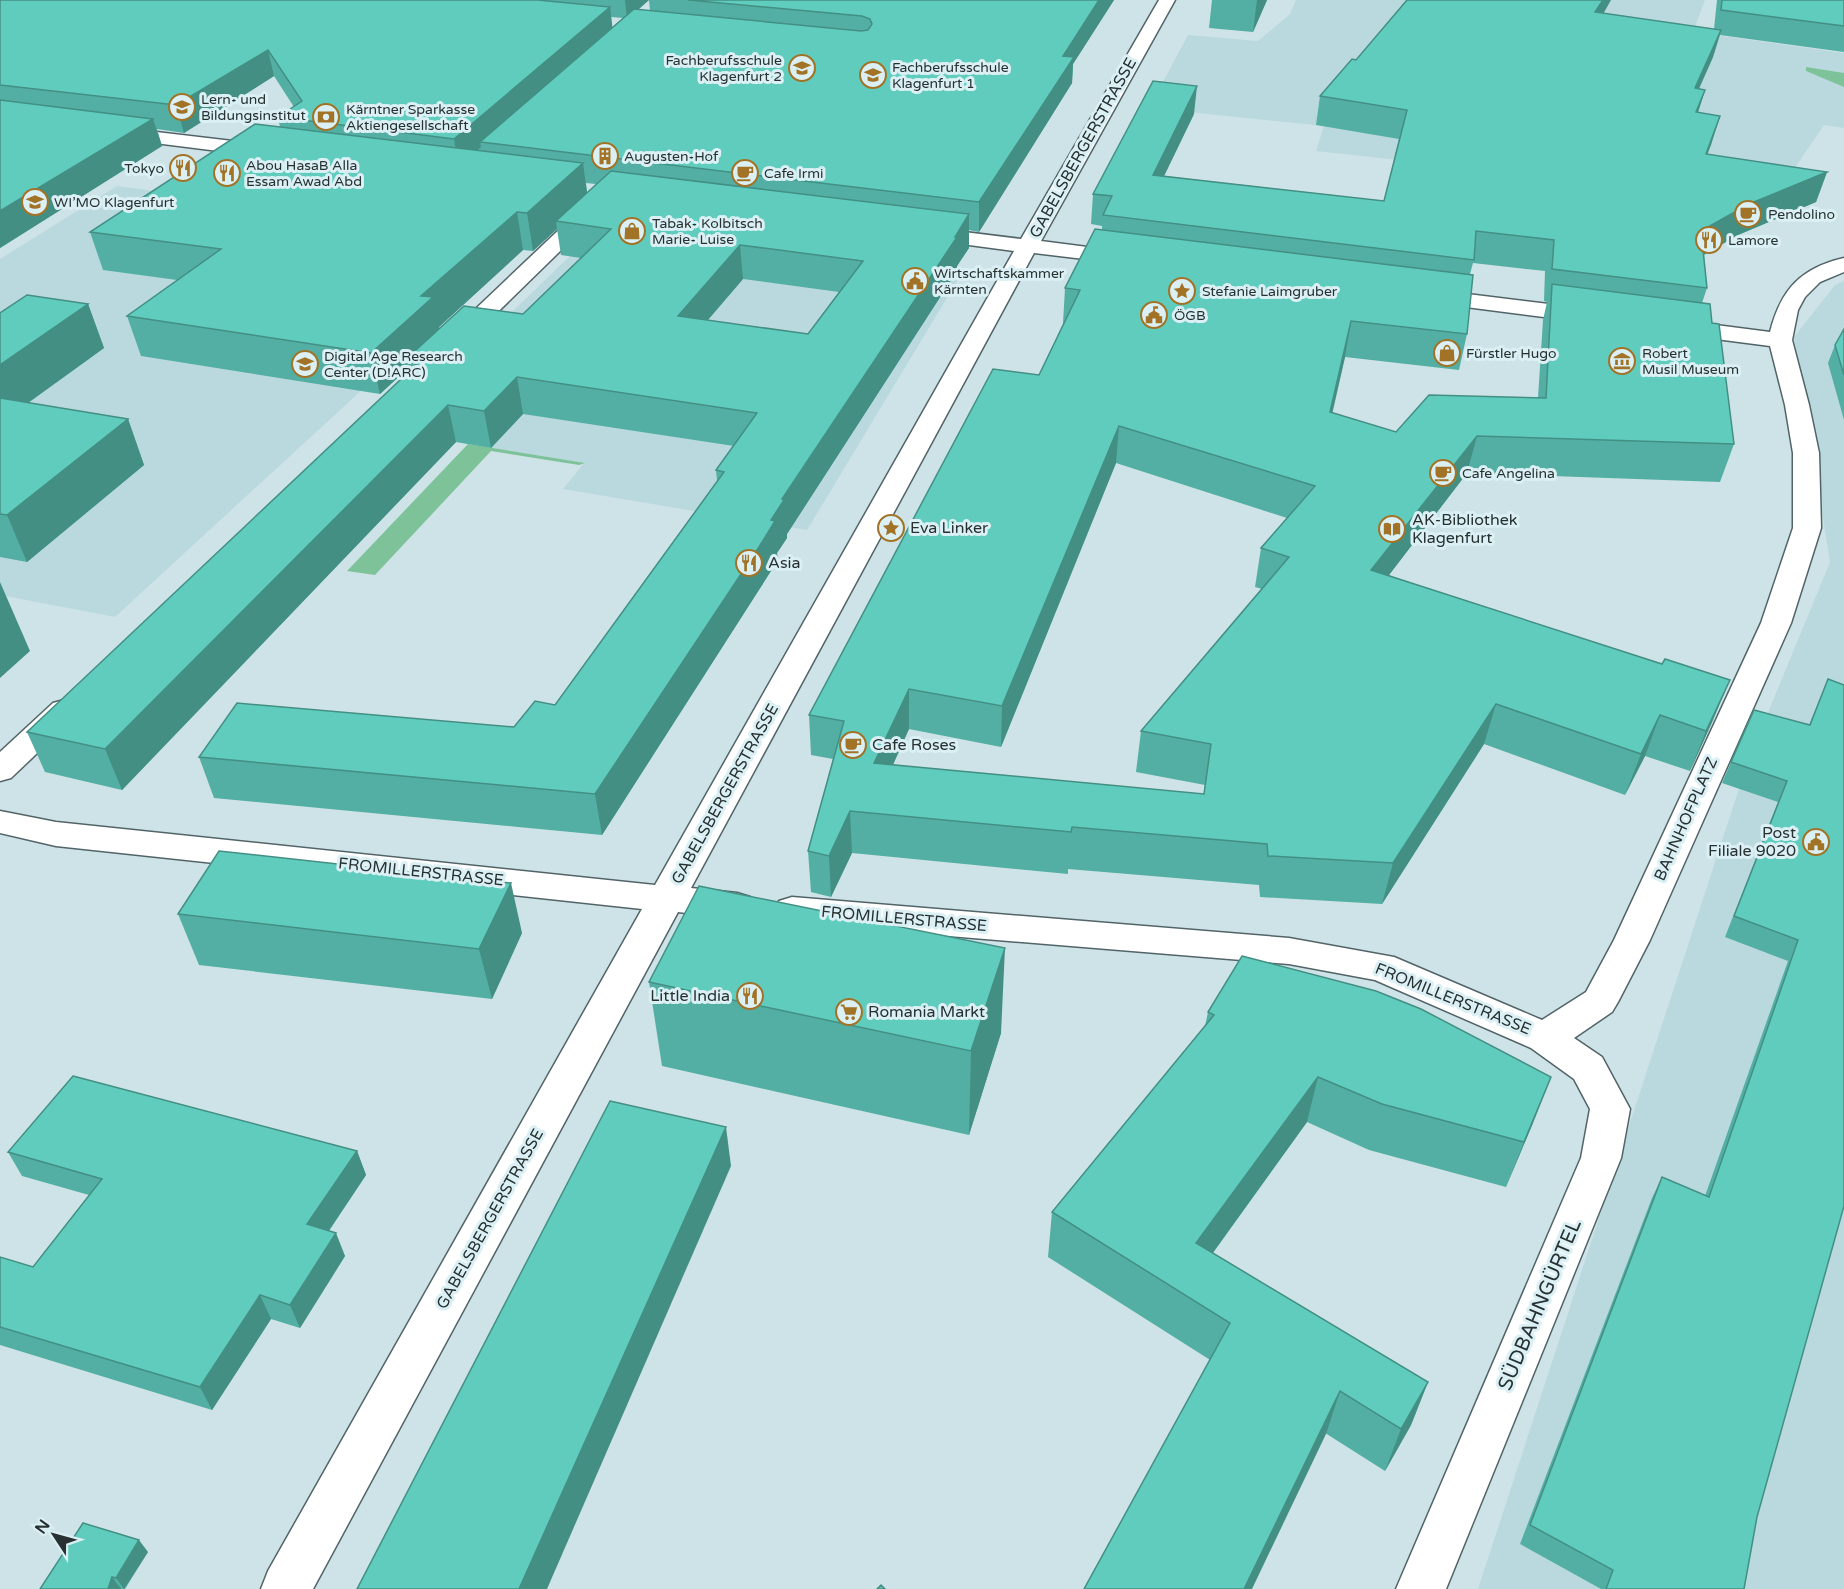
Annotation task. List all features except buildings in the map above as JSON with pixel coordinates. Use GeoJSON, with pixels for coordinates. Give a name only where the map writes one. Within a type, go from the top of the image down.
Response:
{"type":"FeatureCollection","features":[{"type":"Feature","properties":{"kind":"street","name":"GABELSBERGERSTRASSE"},"geometry":{"type":"LineString","coordinates":[[286,1589],[1081,148],[1167,0]]}},
{"type":"Feature","properties":{"kind":"street"},"geometry":{"type":"LineString","coordinates":[[101,131],[285,154]]}},
{"type":"Feature","properties":{"kind":"street"},"geometry":{"type":"LineString","coordinates":[[437,358],[597,194]]}},
{"type":"Feature","properties":{"kind":"street"},"geometry":{"type":"LineString","coordinates":[[908,231],[1145,261]]}},
{"type":"Feature","properties":{"kind":"street"},"geometry":{"type":"LineString","coordinates":[[1655,324],[1780,340],[1787,310],[1796,294],[1812,277],[1844,264]]}},
{"type":"Feature","properties":{"kind":"street"},"geometry":{"type":"LineString","coordinates":[[1403,293],[1610,319]]}},
{"type":"Feature","properties":{"kind":"street","name":"BAHNHOFPLATZ"},"geometry":{"type":"LineString","coordinates":[[1545,1038],[1599,1002],[1605,991],[1632,940],[1771,633],[1793,574],[1807,528],[1807,467],[1797,405],[1780,340]]}},
{"type":"Feature","properties":{"kind":"street"},"geometry":{"type":"LineString","coordinates":[[0,770],[77,697]]}},
{"type":"Feature","properties":{"kind":"street","name":"FROMILLERSTRASSE"},"geometry":{"type":"LineString","coordinates":[[0,822],[56,834],[668,898],[1289,951],[1381,967],[1460,999],[1545,1038]]}},
{"type":"Feature","properties":{"kind":"street","name":"SÜDBAHNGÜRTEL"},"geometry":{"type":"LineString","coordinates":[[1421,1589],[1601,1158],[1610,1109],[1588,1068],[1545,1038]]}},
{"type":"Feature","properties":{"kind":"shaded area"},"geometry":{"type":"Polygon","coordinates":[[[1296,0],[1705,0],[1693,32],[1844,53],[1844,128],[1824,125],[1786,181],[1682,191],[1316,151],[1324,126],[1149,108],[1188,35],[1258,41],[1290,14],[1296,0]]]}},
{"type":"Feature","properties":{"kind":"shaded area"},"geometry":{"type":"Polygon","coordinates":[[[117,186],[526,239],[115,617],[0,595],[0,259],[117,186]]]}},
{"type":"Feature","properties":{"kind":"shaded area"},"geometry":{"type":"Polygon","coordinates":[[[605,222],[965,268],[807,530],[563,489],[584,463],[389,431],[605,222]]]}},
{"type":"Feature","properties":{"kind":"shaded area"},"geometry":{"type":"Polygon","coordinates":[[[1844,281],[1844,1589],[1478,1589],[1748,761],[1830,562],[1794,337],[1835,285],[1844,281]]]}},
{"type":"Feature","properties":{"kind":"green space"},"geometry":{"type":"Polygon","coordinates":[[[1806,67],[1844,73],[1844,87],[1806,71],[1806,67]]]}},
{"type":"Feature","properties":{"kind":"green space"},"geometry":{"type":"Polygon","coordinates":[[[468,444],[585,463],[579,465],[491,451],[375,575],[347,571],[468,444]]]}},
{"type":"Feature","properties":{"kind":"place","name":"Fachberufsschule Klagenfurt 2"},"geometry":{"type":"Point","coordinates":[802,68]}},
{"type":"Feature","properties":{"kind":"place","name":"Fachberufsschule Klagenfurt 1"},"geometry":{"type":"Point","coordinates":[873,75]}},
{"type":"Feature","properties":{"kind":"place","name":"Lern- und Bildungsinstitut"},"geometry":{"type":"Point","coordinates":[182,107]}},
{"type":"Feature","properties":{"kind":"place","name":"Kärntner Sparkasse Aktiengesellschaft"},"geometry":{"type":"Point","coordinates":[326,117]}},
{"type":"Feature","properties":{"kind":"place","name":"Augusten-Hof"},"geometry":{"type":"Point","coordinates":[605,156]}},
{"type":"Feature","properties":{"kind":"place","name":"Tokyo"},"geometry":{"type":"Point","coordinates":[183,168]}},
{"type":"Feature","properties":{"kind":"place","name":"Abou HasaB Alla Essam Awad Abd"},"geometry":{"type":"Point","coordinates":[227,173]}},
{"type":"Feature","properties":{"kind":"place","name":"Cafe Irmi"},"geometry":{"type":"Point","coordinates":[745,173]}},
{"type":"Feature","properties":{"kind":"place","name":"WI’MO Klagenfurt"},"geometry":{"type":"Point","coordinates":[35,202]}},
{"type":"Feature","properties":{"kind":"place","name":"Pendolino"},"geometry":{"type":"Point","coordinates":[1748,214]}},
{"type":"Feature","properties":{"kind":"place","name":"Tabak- Kolbitsch Marie- Luise"},"geometry":{"type":"Point","coordinates":[632,231]}},
{"type":"Feature","properties":{"kind":"place","name":"Lamore"},"geometry":{"type":"Point","coordinates":[1709,240]}},
{"type":"Feature","properties":{"kind":"place","name":"Wirtschaftskammer Kärnten"},"geometry":{"type":"Point","coordinates":[915,281]}},
{"type":"Feature","properties":{"kind":"place","name":"Stefanie Laimgruber"},"geometry":{"type":"Point","coordinates":[1182,291]}},
{"type":"Feature","properties":{"kind":"place","name":"ÖGB"},"geometry":{"type":"Point","coordinates":[1154,315]}},
{"type":"Feature","properties":{"kind":"place","name":"Fürstler Hugo"},"geometry":{"type":"Point","coordinates":[1447,353]}},
{"type":"Feature","properties":{"kind":"place","name":"Robert Musil Museum"},"geometry":{"type":"Point","coordinates":[1622,361]}},
{"type":"Feature","properties":{"kind":"place","name":"Digital Age Research Center (D!ARC)"},"geometry":{"type":"Point","coordinates":[305,364]}},
{"type":"Feature","properties":{"kind":"place","name":"Cafe Angelina"},"geometry":{"type":"Point","coordinates":[1443,473]}},
{"type":"Feature","properties":{"kind":"place","name":"Eva Linker"},"geometry":{"type":"Point","coordinates":[891,528]}},
{"type":"Feature","properties":{"kind":"place","name":"AK-Bibliothek Klagenfurt"},"geometry":{"type":"Point","coordinates":[1392,529]}},
{"type":"Feature","properties":{"kind":"place","name":"Asia"},"geometry":{"type":"Point","coordinates":[749,563]}},
{"type":"Feature","properties":{"kind":"place","name":"Cafe Roses"},"geometry":{"type":"Point","coordinates":[853,745]}},
{"type":"Feature","properties":{"kind":"place","name":"Post Filiale 9020"},"geometry":{"type":"Point","coordinates":[1816,842]}},
{"type":"Feature","properties":{"kind":"place","name":"Little India"},"geometry":{"type":"Point","coordinates":[750,996]}},
{"type":"Feature","properties":{"kind":"place","name":"Romania Markt"},"geometry":{"type":"Point","coordinates":[849,1012]}}]}
